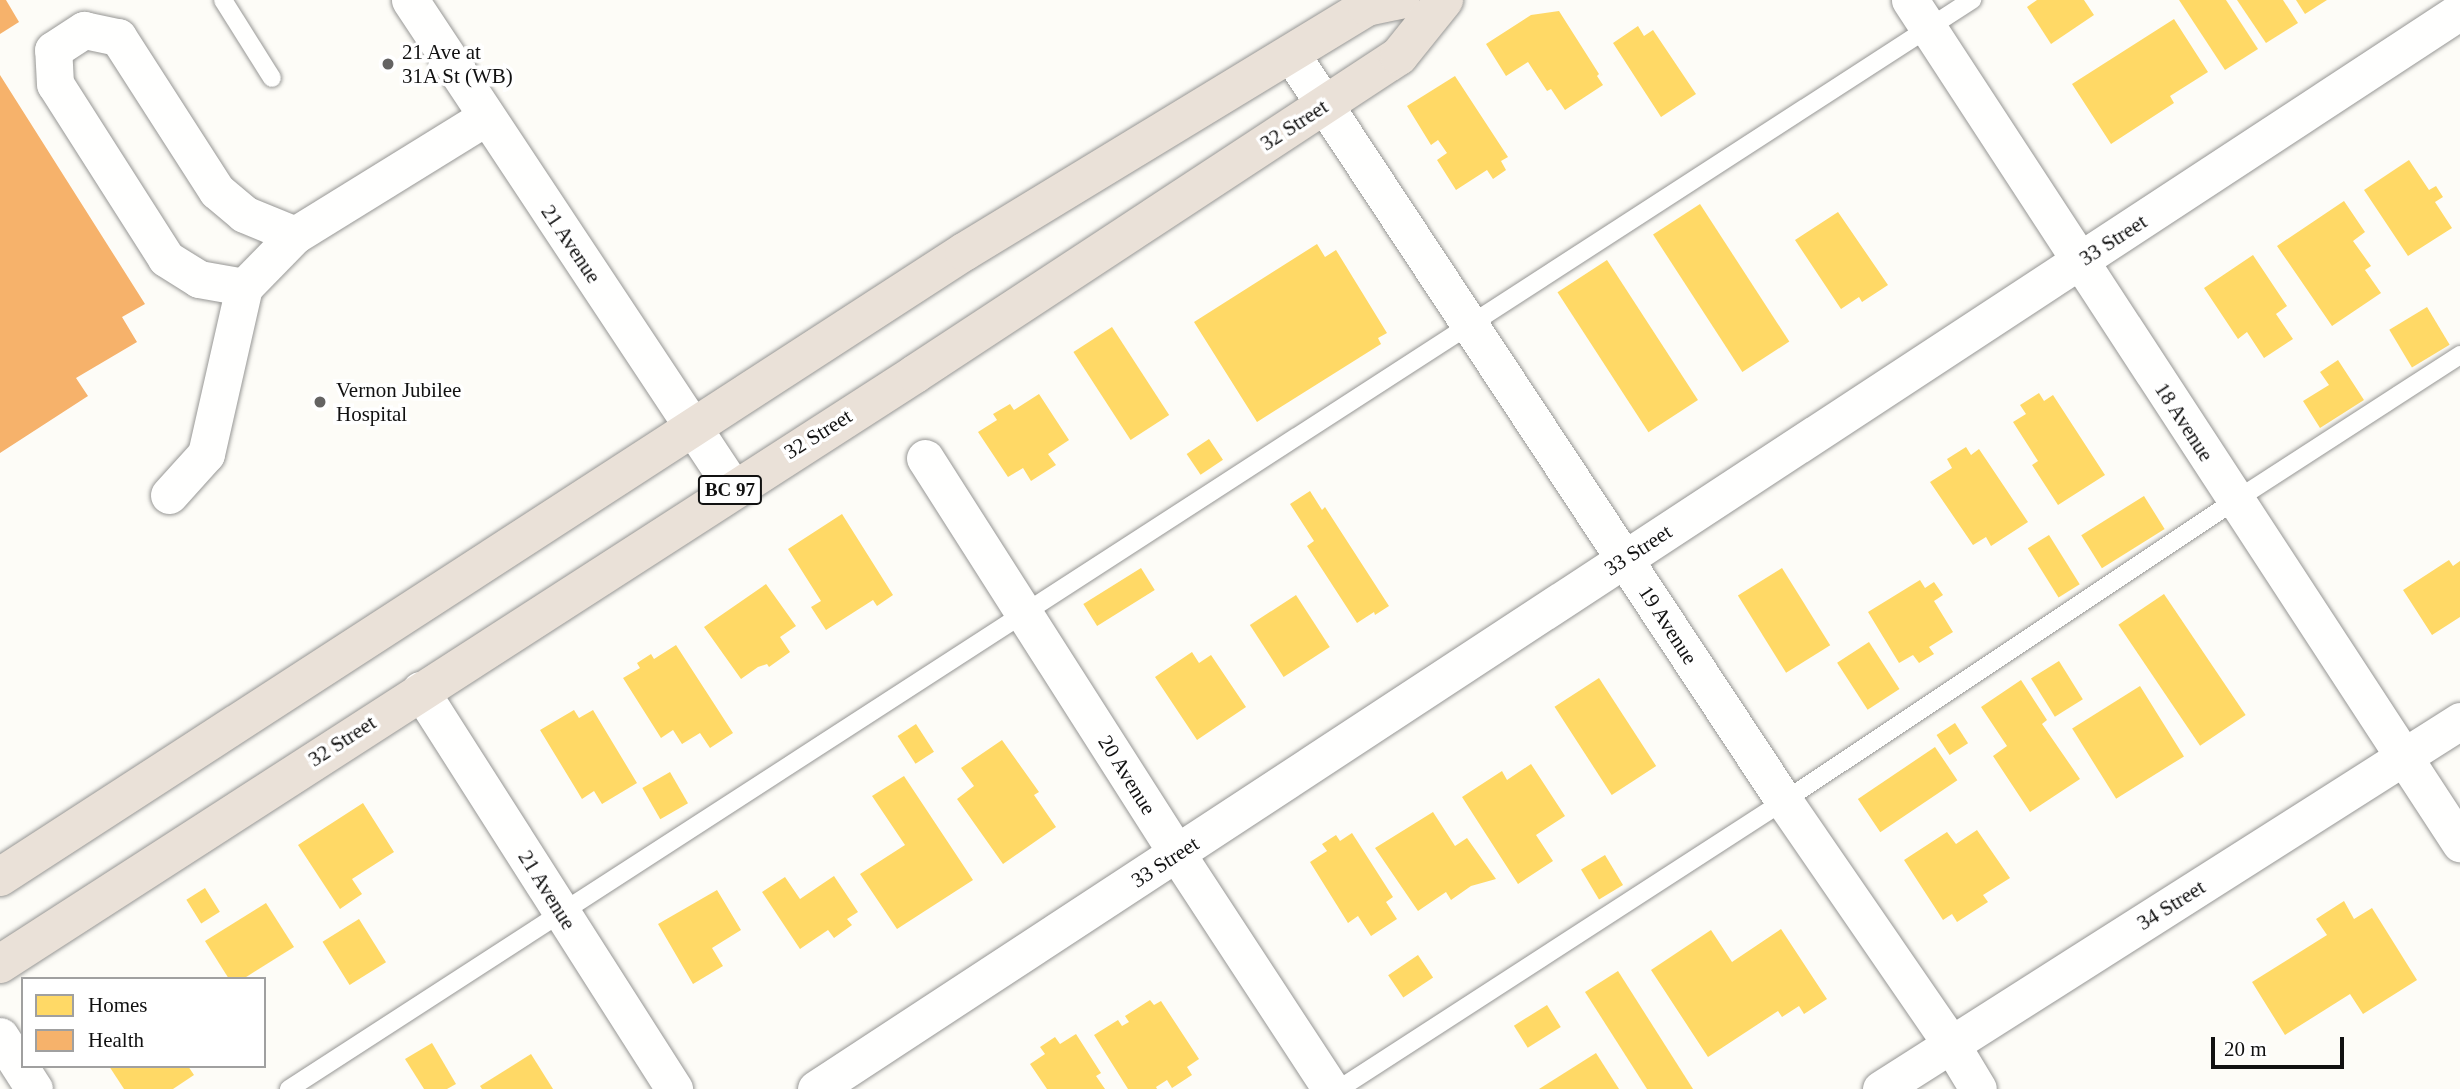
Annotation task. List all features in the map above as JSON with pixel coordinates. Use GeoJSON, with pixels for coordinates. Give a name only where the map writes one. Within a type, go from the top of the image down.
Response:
{"type":"FeatureCollection","features":[{"type":"Feature","properties":{"kind":"highway"},"geometry":{"type":"LineString","coordinates":[[0,877],[964,252],[1367,7],[1400,0]]}},
{"type":"Feature","properties":{"kind":"highway","name":"32 Street"},"geometry":{"type":"LineString","coordinates":[[0,964],[733,488],[915,374],[1399,56],[1444,0]]}},
{"type":"Feature","properties":{"kind":"street","name":"21 Avenue"},"geometry":{"type":"LineString","coordinates":[[410,0],[733,488]]}},
{"type":"Feature","properties":{"kind":"street","name":"33 Street"},"geometry":{"type":"LineString","coordinates":[[816,1089],[2460,11]]}},
{"type":"Feature","properties":{"kind":"street","name":"18 Avenue"},"geometry":{"type":"LineString","coordinates":[[1919,14],[2079,262],[2406,756],[2460,843]]}},
{"type":"Feature","properties":{"kind":"street"},"geometry":{"type":"LineString","coordinates":[[244,287],[200,279],[166,258],[55,83],[53,50],[84,30],[118,37],[217,191],[244,214],[295,236]]}},
{"type":"Feature","properties":{"kind":"street","name":"19 Avenue"},"geometry":{"type":"LineString","coordinates":[[1291,54],[1784,801],[1951,1044],[1978,1089]]}},
{"type":"Feature","properties":{"kind":"street"},"geometry":{"type":"LineString","coordinates":[[169,495],[206,454],[244,287],[295,236],[486,117]]}},
{"type":"Feature","properties":{"kind":"street","name":"20 Avenue"},"geometry":{"type":"LineString","coordinates":[[925,458],[1177,854],[1331,1089]]}},
{"type":"Feature","properties":{"kind":"street","name":"21 Avenue"},"geometry":{"type":"LineString","coordinates":[[420,690],[674,1089]]}},
{"type":"Feature","properties":{"kind":"street","name":"34 Street"},"geometry":{"type":"LineString","coordinates":[[1881,1089],[2460,721]]}},
{"type":"Feature","properties":{"kind":"street"},"geometry":{"type":"LineString","coordinates":[[0,1036],[34,1089]]}},
{"type":"Feature","properties":{"kind":"lane"},"geometry":{"type":"LineString","coordinates":[[223,0],[272,78]]}},
{"type":"Feature","properties":{"kind":"lane"},"geometry":{"type":"LineString","coordinates":[[289,1089],[1469,324],[1919,14],[1972,0]]}},
{"type":"Feature","properties":{"kind":"lane"},"geometry":{"type":"LineString","coordinates":[[1339,1089],[1784,801],[2236,500],[2460,355]]}},
{"type":"Feature","properties":{"kind":"building: Homes"},"geometry":{"type":"Polygon","coordinates":[[[2037,0],[2084,0],[2094,15],[2051,44],[2027,7],[2037,0]]]}},
{"type":"Feature","properties":{"kind":"building: Homes"},"geometry":{"type":"Polygon","coordinates":[[[2179,0],[2226,0],[2258,49],[2225,70],[2179,0]]]}},
{"type":"Feature","properties":{"kind":"building: Homes"},"geometry":{"type":"Polygon","coordinates":[[[2237,0],[2283,0],[2298,23],[2266,43],[2237,0]]]}},
{"type":"Feature","properties":{"kind":"building: Homes"},"geometry":{"type":"Polygon","coordinates":[[[2296,0],[2327,0],[2305,14],[2296,0]]]}},
{"type":"Feature","properties":{"kind":"building: Homes"},"geometry":{"type":"Polygon","coordinates":[[[1559,11],[1599,74],[1597,76],[1603,85],[1565,110],[1551,89],[1547,91],[1528,62],[1506,76],[1486,44],[1531,15],[1559,11]]]}},
{"type":"Feature","properties":{"kind":"building: Homes"},"geometry":{"type":"Polygon","coordinates":[[[2174,19],[2208,72],[2170,96],[2174,103],[2111,144],[2072,84],[2174,19]]]}},
{"type":"Feature","properties":{"kind":"building: Homes"},"geometry":{"type":"Polygon","coordinates":[[[1638,26],[1644,36],[1653,30],[1696,94],[1661,117],[1613,43],[1638,26]]]}},
{"type":"Feature","properties":{"kind":"building: Homes"},"geometry":{"type":"Polygon","coordinates":[[[1455,76],[1508,157],[1501,161],[1506,170],[1493,179],[1487,170],[1456,190],[1437,160],[1447,153],[1438,140],[1431,145],[1407,106],[1455,76]]]}},
{"type":"Feature","properties":{"kind":"building: Homes"},"geometry":{"type":"Polygon","coordinates":[[[2409,160],[2429,190],[2436,186],[2443,197],[2435,202],[2452,228],[2408,256],[2364,190],[2409,160]]]}},
{"type":"Feature","properties":{"kind":"building: Homes"},"geometry":{"type":"Polygon","coordinates":[[[2344,201],[2365,232],[2353,241],[2371,266],[2365,270],[2381,293],[2332,326],[2277,246],[2344,201]]]}},
{"type":"Feature","properties":{"kind":"building: Homes"},"geometry":{"type":"Polygon","coordinates":[[[1700,204],[1789,342],[1742,372],[1653,234],[1700,204]]]}},
{"type":"Feature","properties":{"kind":"building: Homes"},"geometry":{"type":"Polygon","coordinates":[[[1838,212],[1888,285],[1862,302],[1859,297],[1841,309],[1795,240],[1838,212]]]}},
{"type":"Feature","properties":{"kind":"building: Homes"},"geometry":{"type":"Polygon","coordinates":[[[1317,244],[1325,257],[1336,250],[1387,333],[1378,338],[1381,344],[1257,422],[1194,322],[1317,244]]]}},
{"type":"Feature","properties":{"kind":"building: Homes"},"geometry":{"type":"Polygon","coordinates":[[[2253,255],[2287,306],[2276,314],[2293,339],[2264,358],[2247,332],[2238,339],[2204,288],[2253,255]]]}},
{"type":"Feature","properties":{"kind":"building: Homes"},"geometry":{"type":"Polygon","coordinates":[[[1607,260],[1698,400],[1648,432],[1558,292],[1607,260]]]}},
{"type":"Feature","properties":{"kind":"building: Homes"},"geometry":{"type":"Polygon","coordinates":[[[2427,307],[2450,345],[2412,367],[2389,330],[2427,307]]]}},
{"type":"Feature","properties":{"kind":"building: Homes"},"geometry":{"type":"Polygon","coordinates":[[[1112,327],[1169,415],[1131,440],[1073,352],[1112,327]]]}},
{"type":"Feature","properties":{"kind":"building: Homes"},"geometry":{"type":"Polygon","coordinates":[[[2338,360],[2364,400],[2320,428],[2303,401],[2329,385],[2320,372],[2338,360]]]}},
{"type":"Feature","properties":{"kind":"building: Homes"},"geometry":{"type":"Polygon","coordinates":[[[2039,393],[2044,401],[2053,395],[2105,475],[2058,505],[2032,465],[2038,461],[2013,422],[2026,414],[2020,405],[2039,393]]]}},
{"type":"Feature","properties":{"kind":"building: Homes"},"geometry":{"type":"Polygon","coordinates":[[[1039,394],[1069,440],[1048,454],[1056,465],[1031,481],[1023,468],[1008,477],[978,432],[997,420],[993,414],[1010,404],[1014,410],[1039,394]]]}},
{"type":"Feature","properties":{"kind":"building: Homes"},"geometry":{"type":"Polygon","coordinates":[[[1209,439],[1223,460],[1201,475],[1187,454],[1209,439]]]}},
{"type":"Feature","properties":{"kind":"building: Homes"},"geometry":{"type":"Polygon","coordinates":[[[1966,447],[1971,455],[1979,449],[2028,522],[1991,546],[1986,537],[1973,545],[1930,482],[1952,468],[1947,459],[1966,447]]]}},
{"type":"Feature","properties":{"kind":"building: Homes"},"geometry":{"type":"Polygon","coordinates":[[[1310,491],[1322,510],[1325,507],[1389,606],[1357,623],[1307,546],[1314,541],[1290,504],[1310,491]]]}},
{"type":"Feature","properties":{"kind":"building: Homes"},"geometry":{"type":"Polygon","coordinates":[[[2144,496],[2165,529],[2102,568],[2081,535],[2144,496]]]}},
{"type":"Feature","properties":{"kind":"building: Homes"},"geometry":{"type":"Polygon","coordinates":[[[842,514],[893,595],[877,606],[873,600],[826,630],[811,607],[821,601],[788,549],[842,514]]]}},
{"type":"Feature","properties":{"kind":"building: Homes"},"geometry":{"type":"Polygon","coordinates":[[[2049,535],[2080,584],[2059,597],[2028,548],[2049,535]]]}},
{"type":"Feature","properties":{"kind":"building: Homes"},"geometry":{"type":"Polygon","coordinates":[[[2449,560],[2453,566],[2460,561],[2460,617],[2432,635],[2403,590],[2449,560]]]}},
{"type":"Feature","properties":{"kind":"building: Homes"},"geometry":{"type":"Polygon","coordinates":[[[1141,568],[1155,590],[1097,626],[1083,604],[1141,568]]]}},
{"type":"Feature","properties":{"kind":"building: Homes"},"geometry":{"type":"Polygon","coordinates":[[[1782,568],[1830,645],[1786,673],[1738,596],[1782,568]]]}},
{"type":"Feature","properties":{"kind":"building: Homes"},"geometry":{"type":"Polygon","coordinates":[[[1920,580],[1925,588],[1934,582],[1943,595],[1934,601],[1953,632],[1929,647],[1934,654],[1919,663],[1913,655],[1899,663],[1868,612],[1920,580]]]}},
{"type":"Feature","properties":{"kind":"building: Homes"},"geometry":{"type":"Polygon","coordinates":[[[766,584],[796,626],[780,637],[790,652],[769,667],[767,664],[758,667],[741,679],[704,627],[766,584]]]}},
{"type":"Feature","properties":{"kind":"building: Homes"},"geometry":{"type":"Polygon","coordinates":[[[2164,594],[2246,715],[2200,746],[2118,625],[2164,594]]]}},
{"type":"Feature","properties":{"kind":"building: Homes"},"geometry":{"type":"Polygon","coordinates":[[[1296,595],[1330,647],[1284,677],[1250,625],[1296,595]]]}},
{"type":"Feature","properties":{"kind":"building: Homes"},"geometry":{"type":"Polygon","coordinates":[[[1869,642],[1899,689],[1868,710],[1837,663],[1869,642]]]}},
{"type":"Feature","properties":{"kind":"building: Homes"},"geometry":{"type":"Polygon","coordinates":[[[676,645],[733,733],[710,748],[700,733],[682,744],[673,730],[661,738],[623,678],[640,668],[637,663],[651,654],[654,659],[676,645]]]}},
{"type":"Feature","properties":{"kind":"building: Homes"},"geometry":{"type":"Polygon","coordinates":[[[1192,652],[1199,663],[1211,655],[1246,707],[1197,740],[1155,677],[1192,652]]]}},
{"type":"Feature","properties":{"kind":"building: Homes"},"geometry":{"type":"Polygon","coordinates":[[[2059,661],[2083,699],[2055,717],[2031,678],[2059,661]]]}},
{"type":"Feature","properties":{"kind":"building: Homes"},"geometry":{"type":"Polygon","coordinates":[[[1599,678],[1656,766],[1612,795],[1555,707],[1599,678]]]}},
{"type":"Feature","properties":{"kind":"building: Homes"},"geometry":{"type":"Polygon","coordinates":[[[2021,680],[2047,720],[2042,724],[2080,779],[2030,812],[1993,756],[2007,746],[1981,707],[2021,680]]]}},
{"type":"Feature","properties":{"kind":"building: Homes"},"geometry":{"type":"Polygon","coordinates":[[[2140,686],[2184,756],[2116,799],[2072,728],[2140,686]]]}},
{"type":"Feature","properties":{"kind":"building: Homes"},"geometry":{"type":"Polygon","coordinates":[[[574,710],[579,718],[593,710],[637,783],[602,804],[594,791],[582,799],[540,730],[574,710]]]}},
{"type":"Feature","properties":{"kind":"building: Homes"},"geometry":{"type":"Polygon","coordinates":[[[1955,723],[1968,743],[1950,755],[1937,735],[1955,723]]]}},
{"type":"Feature","properties":{"kind":"building: Homes"},"geometry":{"type":"Polygon","coordinates":[[[916,724],[934,752],[916,764],[898,736],[916,724]]]}},
{"type":"Feature","properties":{"kind":"building: Homes"},"geometry":{"type":"Polygon","coordinates":[[[1002,740],[1039,792],[1034,795],[1056,827],[1003,864],[957,799],[974,786],[961,768],[1002,740]]]}},
{"type":"Feature","properties":{"kind":"building: Homes"},"geometry":{"type":"Polygon","coordinates":[[[1935,747],[1957,780],[1880,832],[1858,799],[1935,747]]]}},
{"type":"Feature","properties":{"kind":"building: Homes"},"geometry":{"type":"Polygon","coordinates":[[[1531,764],[1565,816],[1536,835],[1553,861],[1518,884],[1462,797],[1502,771],[1507,780],[1531,764]]]}},
{"type":"Feature","properties":{"kind":"building: Homes"},"geometry":{"type":"Polygon","coordinates":[[[670,772],[688,803],[660,819],[642,788],[670,772]]]}},
{"type":"Feature","properties":{"kind":"building: Homes"},"geometry":{"type":"Polygon","coordinates":[[[904,776],[973,880],[897,929],[860,874],[905,845],[872,796],[904,776]]]}},
{"type":"Feature","properties":{"kind":"building: Homes"},"geometry":{"type":"Polygon","coordinates":[[[363,803],[394,852],[352,879],[362,894],[340,909],[298,845],[363,803]]]}},
{"type":"Feature","properties":{"kind":"building: Homes"},"geometry":{"type":"Polygon","coordinates":[[[1433,812],[1455,846],[1467,838],[1496,879],[1471,886],[1451,900],[1446,892],[1418,911],[1375,848],[1433,812]]]}},
{"type":"Feature","properties":{"kind":"building: Homes"},"geometry":{"type":"Polygon","coordinates":[[[1977,830],[2010,878],[1983,895],[1988,902],[1957,922],[1952,914],[1943,920],[1904,860],[1947,832],[1956,844],[1977,830]]]}},
{"type":"Feature","properties":{"kind":"building: Homes"},"geometry":{"type":"Polygon","coordinates":[[[1352,833],[1393,897],[1386,902],[1397,919],[1371,936],[1358,916],[1348,923],[1310,862],[1327,851],[1322,844],[1336,835],[1340,841],[1352,833]]]}},
{"type":"Feature","properties":{"kind":"building: Homes"},"geometry":{"type":"Polygon","coordinates":[[[1605,855],[1623,885],[1599,899],[1581,869],[1605,855]]]}},
{"type":"Feature","properties":{"kind":"building: Homes"},"geometry":{"type":"Polygon","coordinates":[[[834,876],[858,912],[847,919],[852,925],[834,938],[828,930],[800,949],[762,892],[785,877],[800,899],[834,876]]]}},
{"type":"Feature","properties":{"kind":"building: Homes"},"geometry":{"type":"Polygon","coordinates":[[[205,888],[220,912],[201,923],[186,900],[205,888]]]}},
{"type":"Feature","properties":{"kind":"building: Homes"},"geometry":{"type":"Polygon","coordinates":[[[717,890],[741,930],[712,948],[723,966],[693,984],[658,924],[717,890]]]}},
{"type":"Feature","properties":{"kind":"building: Homes"},"geometry":{"type":"Polygon","coordinates":[[[2344,901],[2354,919],[2372,908],[2417,980],[2363,1014],[2350,994],[2285,1035],[2252,982],[2327,935],[2316,919],[2344,901]]]}},
{"type":"Feature","properties":{"kind":"building: Homes"},"geometry":{"type":"Polygon","coordinates":[[[266,903],[294,947],[246,977],[228,977],[205,941],[266,903]]]}},
{"type":"Feature","properties":{"kind":"building: Homes"},"geometry":{"type":"Polygon","coordinates":[[[359,919],[386,962],[350,985],[323,942],[359,919]]]}},
{"type":"Feature","properties":{"kind":"building: Homes"},"geometry":{"type":"Polygon","coordinates":[[[1781,929],[1827,999],[1804,1014],[1799,1006],[1782,1017],[1778,1011],[1708,1057],[1651,970],[1711,930],[1732,962],[1781,929]]]}},
{"type":"Feature","properties":{"kind":"building: Homes"},"geometry":{"type":"Polygon","coordinates":[[[1418,955],[1433,977],[1403,998],[1388,975],[1418,955]]]}},
{"type":"Feature","properties":{"kind":"building: Homes"},"geometry":{"type":"Polygon","coordinates":[[[1618,971],[1693,1089],[1647,1089],[1585,992],[1618,971]]]}},
{"type":"Feature","properties":{"kind":"building: Homes"},"geometry":{"type":"Polygon","coordinates":[[[1150,1000],[1154,1005],[1161,1001],[1199,1059],[1187,1067],[1192,1075],[1172,1088],[1167,1080],[1156,1087],[1157,1089],[1128,1089],[1094,1035],[1118,1020],[1122,1026],[1129,1022],[1125,1016],[1150,1000]]]}},
{"type":"Feature","properties":{"kind":"building: Homes"},"geometry":{"type":"Polygon","coordinates":[[[1547,1005],[1561,1027],[1528,1048],[1514,1026],[1547,1005]]]}},
{"type":"Feature","properties":{"kind":"building: Homes"},"geometry":{"type":"Polygon","coordinates":[[[1076,1034],[1101,1073],[1096,1076],[1105,1089],[1047,1089],[1030,1064],[1045,1054],[1040,1047],[1055,1037],[1060,1044],[1076,1034]]]}},
{"type":"Feature","properties":{"kind":"building: Homes"},"geometry":{"type":"Polygon","coordinates":[[[432,1043],[456,1084],[447,1089],[424,1089],[405,1059],[432,1043]]]}},
{"type":"Feature","properties":{"kind":"building: Homes"},"geometry":{"type":"Polygon","coordinates":[[[1596,1053],[1619,1089],[1539,1089],[1596,1053]]]}},
{"type":"Feature","properties":{"kind":"building: Homes"},"geometry":{"type":"Polygon","coordinates":[[[531,1054],[553,1089],[482,1089],[480,1086],[531,1054]]]}},
{"type":"Feature","properties":{"kind":"building: Homes"},"geometry":{"type":"Polygon","coordinates":[[[110,1068],[189,1068],[194,1075],[173,1089],[124,1089],[110,1068]]]}},
{"type":"Feature","properties":{"kind":"building: Health"},"geometry":{"type":"Polygon","coordinates":[[[0,0],[6,0],[19,22],[0,34],[0,0]]]}},
{"type":"Feature","properties":{"kind":"building: Health"},"geometry":{"type":"Polygon","coordinates":[[[0,75],[145,304],[122,317],[137,342],[76,378],[88,396],[0,453],[0,75]]]}},
{"type":"Feature","properties":{"kind":"place","name":"21 Ave at 31A St (WB)"},"geometry":{"type":"Point","coordinates":[388,64]}},
{"type":"Feature","properties":{"kind":"place","name":"Vernon Jubilee Hospital"},"geometry":{"type":"Point","coordinates":[320,402]}}]}
